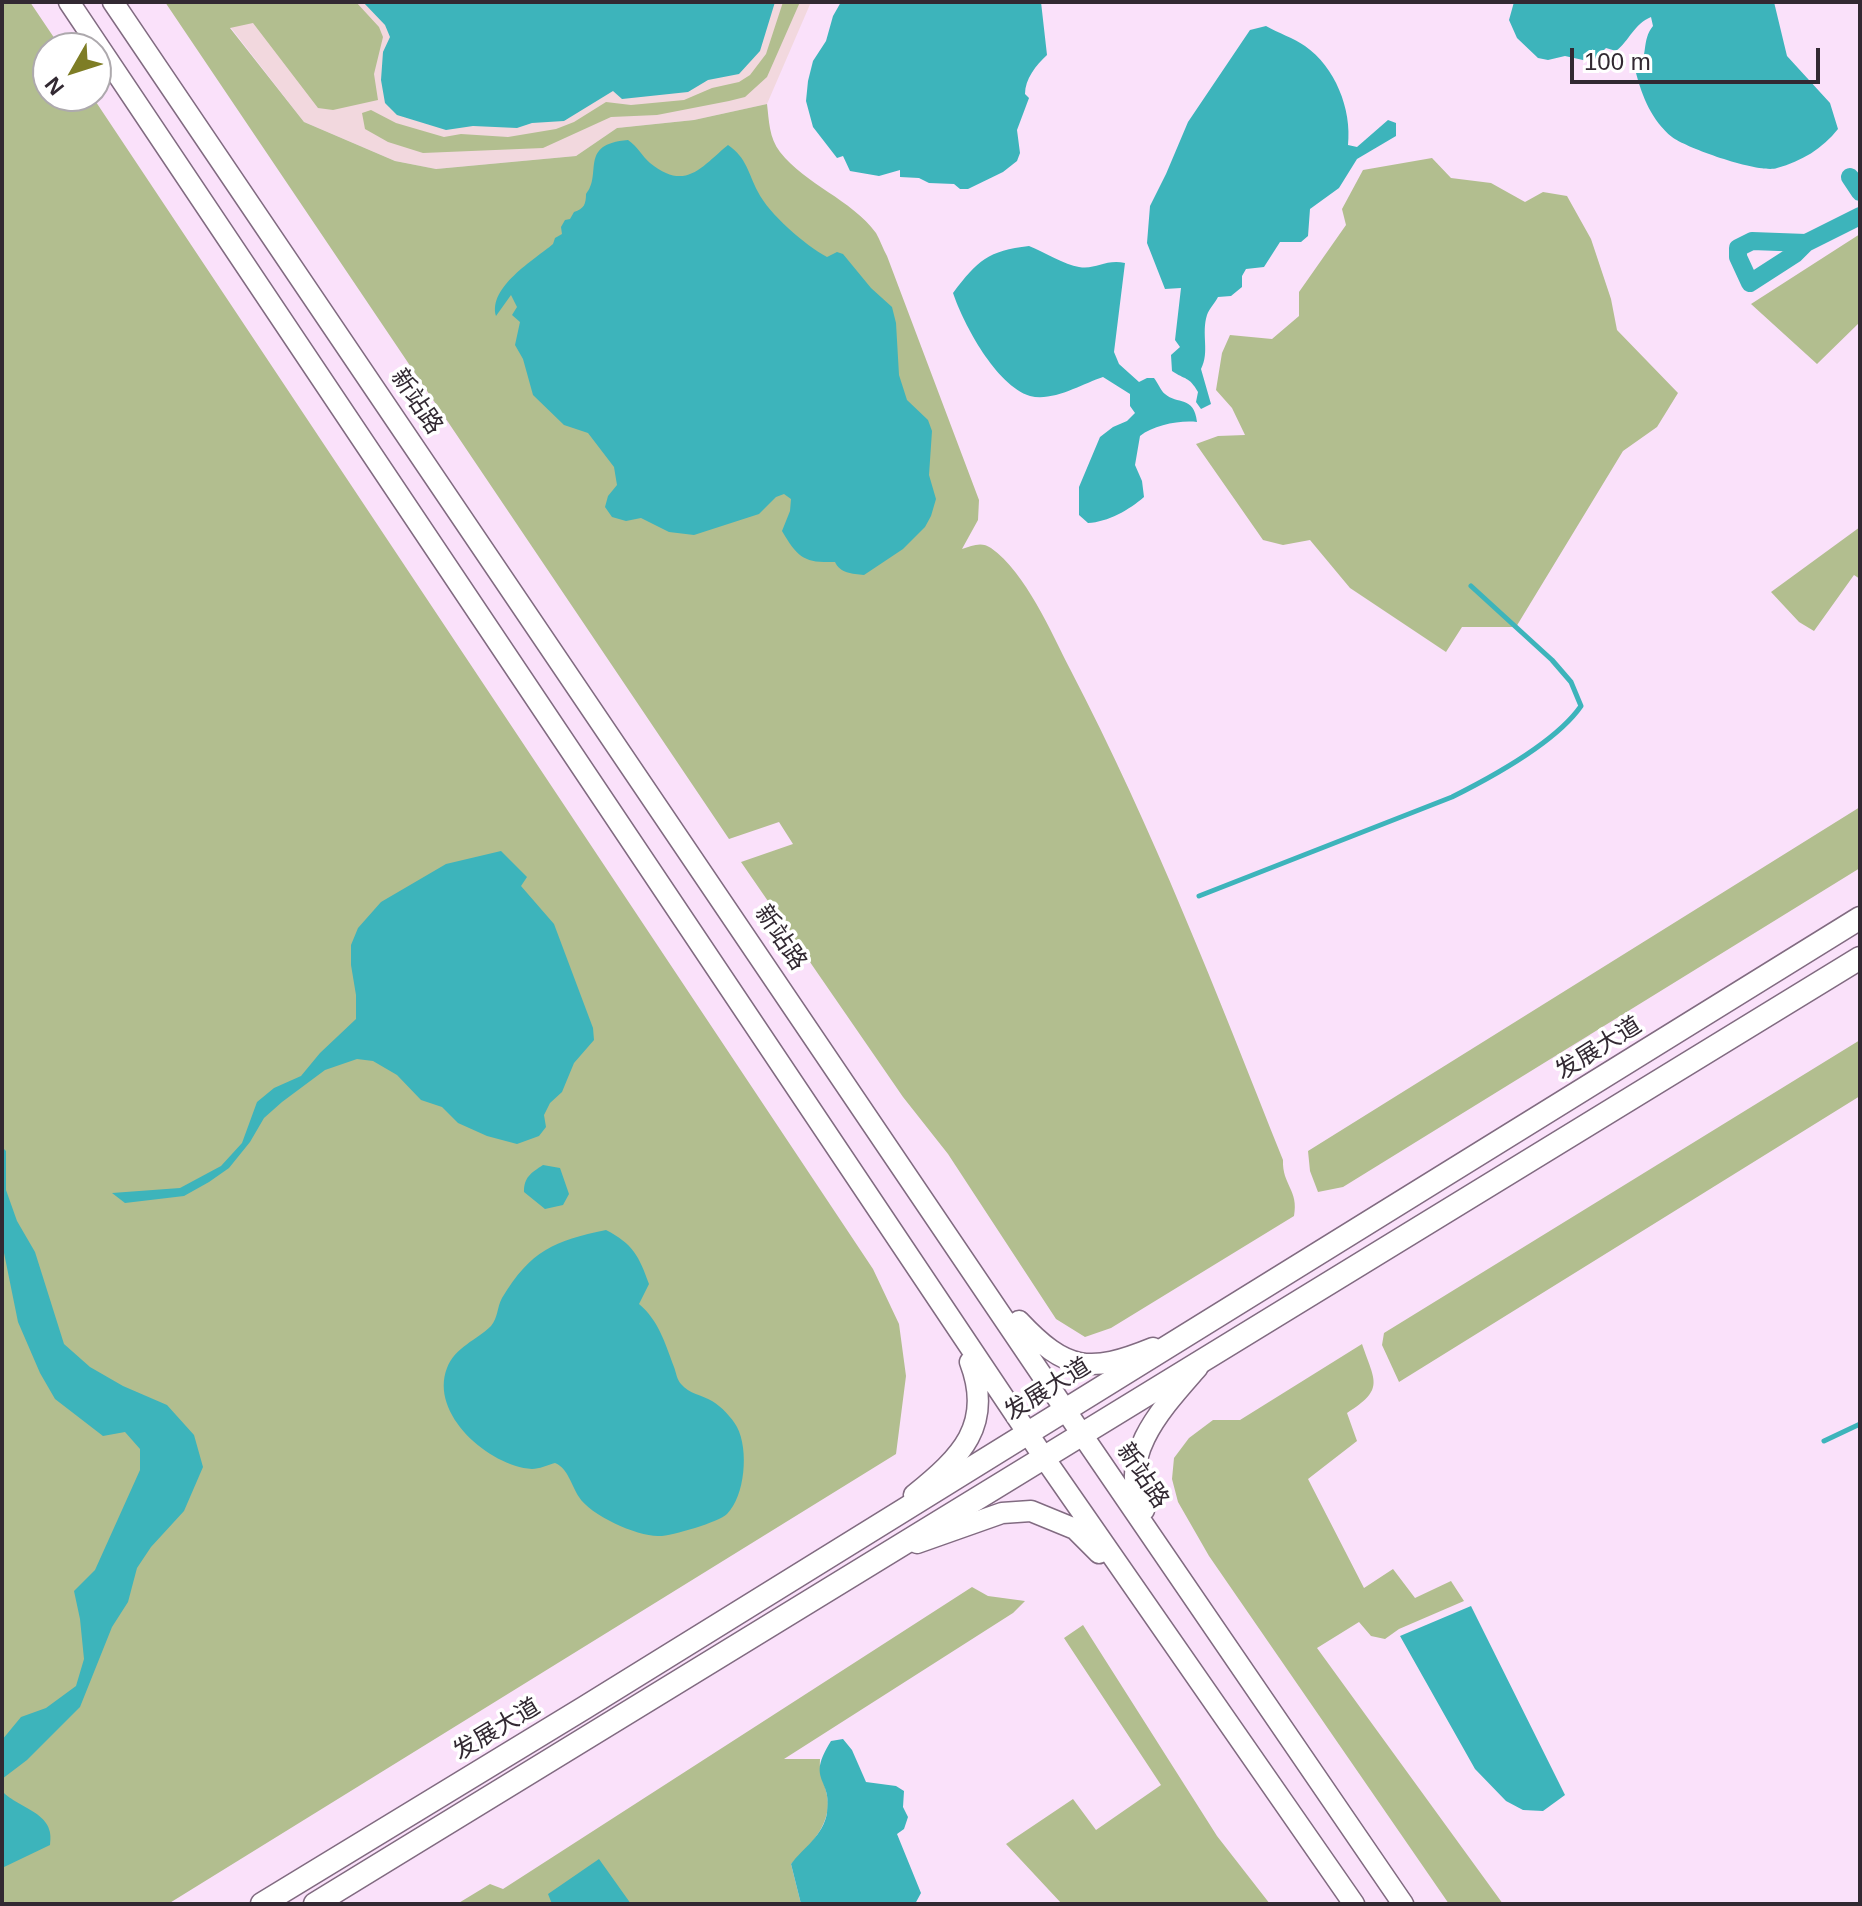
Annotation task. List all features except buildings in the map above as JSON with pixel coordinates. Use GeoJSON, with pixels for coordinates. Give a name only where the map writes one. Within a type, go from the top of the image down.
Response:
{"type":"FeatureCollection","features":[{"type":"Feature","properties":{"kind":"main road","name":"发展大道"},"geometry":{"type":"LineString","coordinates":[[262,1904],[1860,918]]}},
{"type":"Feature","properties":{"kind":"main road"},"geometry":{"type":"LineString","coordinates":[[315,1904],[1860,958]]}},
{"type":"Feature","properties":{"kind":"street"},"geometry":{"type":"LineString","coordinates":[[69,2],[1027,1433],[1354,1904]]}},
{"type":"Feature","properties":{"kind":"street","name":"新站路"},"geometry":{"type":"LineString","coordinates":[[113,2],[1403,1904]]}},
{"type":"Feature","properties":{"kind":"street"},"geometry":{"type":"LineString","coordinates":[[977,1277],[1041,1345],[1065,1360],[1097,1366],[1128,1358],[1186,1335]]}},
{"type":"Feature","properties":{"kind":"street"},"geometry":{"type":"LineString","coordinates":[[862,1536],[943,1471],[963,1449],[976,1424],[978,1383],[968,1356],[934,1294]]}},
{"type":"Feature","properties":{"kind":"street"},"geometry":{"type":"LineString","coordinates":[[1193,1597],[1138,1499],[1134,1485],[1140,1444],[1156,1419],[1202,1363]]}},
{"type":"Feature","properties":{"kind":"street"},"geometry":{"type":"LineString","coordinates":[[877,1561],[978,1520],[1002,1513],[1031,1511],[1075,1529],[1102,1555],[1155,1617]]}},
{"type":"Feature","properties":{"kind":"shaded area"},"geometry":{"type":"Polygon","coordinates":[[[211,2],[811,2],[767,104],[694,120],[617,128],[576,156],[436,169],[395,161],[304,122],[211,2]]]}},
{"type":"Feature","properties":{"kind":"green space"},"geometry":{"type":"Polygon","coordinates":[[[2,2],[30,2],[50,32],[32,32],[32,112],[103,112],[873,1269],[899,1324],[906,1376],[896,1454],[168,1904],[2,1904],[2,2]]]}},
{"type":"Feature","properties":{"kind":"green space"},"geometry":{"type":"Polygon","coordinates":[[[165,2],[356,2],[379,27],[383,37],[374,74],[378,100],[333,110],[318,108],[253,23],[230,28],[304,122],[395,161],[436,169],[576,156],[617,128],[694,120],[767,104],[772,135],[780,152],[802,174],[866,221],[879,239],[979,500],[978,520],[962,549],[987,546],[1015,572],[1046,621],[1100,729],[1183,912],[1283,1160],[1294,1200],[1294,1216],[1111,1328],[1085,1337],[1056,1319],[948,1154],[903,1097],[741,862],[793,844],[779,822],[729,839],[165,2]]]}},
{"type":"Feature","properties":{"kind":"green space"},"geometry":{"type":"Polygon","coordinates":[[[783,2],[800,2],[767,77],[745,97],[657,115],[611,117],[543,148],[423,153],[388,142],[365,129],[362,113],[371,110],[396,123],[444,137],[461,134],[508,137],[556,129],[606,102],[631,105],[684,100],[712,88],[739,82],[750,75],[766,54],[783,2]]]}},
{"type":"Feature","properties":{"kind":"green space"},"geometry":{"type":"Polygon","coordinates":[[[1432,158],[1451,178],[1491,183],[1525,202],[1543,192],[1567,196],[1591,239],[1611,299],[1617,330],[1678,393],[1657,427],[1623,451],[1516,627],[1462,627],[1446,652],[1350,588],[1310,540],[1283,545],[1263,540],[1196,444],[1218,436],[1245,435],[1232,408],[1216,390],[1222,353],[1230,335],[1272,339],[1299,316],[1299,292],[1346,225],[1342,209],[1363,170],[1432,158]]]}},
{"type":"Feature","properties":{"kind":"green space"},"geometry":{"type":"Polygon","coordinates":[[[1860,234],[1860,322],[1817,364],[1751,304],[1860,234]]]}},
{"type":"Feature","properties":{"kind":"green space"},"geometry":{"type":"Polygon","coordinates":[[[1860,527],[1860,579],[1854,575],[1814,631],[1799,622],[1771,592],[1860,527]]]}},
{"type":"Feature","properties":{"kind":"green space"},"geometry":{"type":"Polygon","coordinates":[[[1860,807],[1860,868],[1343,1187],[1318,1192],[1310,1171],[1308,1151],[1860,807]]]}},
{"type":"Feature","properties":{"kind":"green space"},"geometry":{"type":"Polygon","coordinates":[[[1860,1040],[1860,1096],[1399,1382],[1382,1345],[1384,1333],[1860,1040]]]}},
{"type":"Feature","properties":{"kind":"green space"},"geometry":{"type":"Polygon","coordinates":[[[1362,1344],[1374,1384],[1367,1397],[1347,1413],[1357,1441],[1308,1479],[1364,1588],[1393,1569],[1415,1598],[1451,1581],[1464,1601],[1399,1629],[1385,1639],[1371,1636],[1359,1622],[1317,1648],[1503,1904],[1449,1904],[1209,1556],[1178,1502],[1172,1479],[1174,1458],[1189,1438],[1213,1420],[1240,1420],[1362,1344]]]}},
{"type":"Feature","properties":{"kind":"green space"},"geometry":{"type":"Polygon","coordinates":[[[972,1587],[988,1596],[1025,1601],[1013,1613],[784,1759],[820,1759],[828,1802],[819,1832],[791,1864],[801,1904],[457,1904],[490,1884],[503,1889],[972,1587]]]}},
{"type":"Feature","properties":{"kind":"green space"},"geometry":{"type":"Polygon","coordinates":[[[1083,1625],[1217,1836],[1270,1904],[1062,1904],[1006,1844],[1073,1799],[1096,1830],[1161,1785],[1064,1638],[1083,1625]]]}},
{"type":"Feature","properties":{"kind":"water"},"geometry":{"type":"Polygon","coordinates":[[[363,2],[775,2],[760,51],[739,74],[708,80],[688,92],[622,99],[613,91],[564,121],[532,123],[517,128],[473,126],[446,130],[397,115],[385,103],[381,80],[383,52],[390,37],[385,25],[363,2]]]}},
{"type":"Feature","properties":{"kind":"water"},"geometry":{"type":"Polygon","coordinates":[[[841,2],[1041,2],[1047,55],[1027,83],[1025,94],[1029,98],[1017,130],[1020,153],[1017,161],[1003,172],[968,189],[960,189],[954,184],[900,177],[900,170],[879,176],[850,171],[843,156],[837,158],[813,127],[806,101],[813,61],[826,41],[833,16],[841,2]]]}},
{"type":"Feature","properties":{"kind":"water"},"geometry":{"type":"Polygon","coordinates":[[[1514,2],[1774,2],[1787,56],[1830,103],[1838,129],[1811,153],[1777,168],[1740,164],[1707,153],[1672,137],[1653,116],[1645,99],[1636,73],[1653,26],[1651,17],[1640,24],[1616,51],[1606,48],[1592,62],[1565,56],[1548,60],[1538,58],[1517,38],[1509,20],[1514,2]]]}},
{"type":"Feature","properties":{"kind":"water"},"geometry":{"type":"Polygon","coordinates":[[[1266,26],[1296,40],[1325,65],[1344,103],[1348,145],[1357,147],[1388,120],[1396,123],[1396,136],[1357,159],[1339,188],[1310,209],[1308,236],[1301,242],[1280,242],[1264,267],[1246,269],[1242,287],[1231,296],[1218,297],[1207,315],[1205,356],[1201,369],[1211,404],[1201,409],[1196,402],[1198,392],[1195,387],[1172,371],[1171,355],[1180,347],[1175,340],[1181,288],[1165,289],[1147,243],[1150,206],[1188,122],[1250,30],[1266,26]]]}},
{"type":"Feature","properties":{"kind":"water"},"geometry":{"type":"Polygon","coordinates":[[[628,140],[650,163],[674,176],[683,176],[701,168],[728,145],[743,161],[763,201],[779,219],[827,257],[837,252],[843,254],[871,288],[892,307],[899,375],[907,400],[928,420],[932,431],[929,475],[936,499],[925,527],[903,549],[864,575],[843,571],[835,562],[809,560],[798,553],[782,531],[791,499],[784,494],[776,497],[759,514],[694,535],[669,532],[641,518],[626,521],[612,517],[605,507],[608,496],[617,485],[614,467],[588,433],[564,425],[533,395],[523,359],[515,345],[520,322],[512,315],[517,307],[511,295],[496,316],[495,305],[514,275],[553,244],[555,238],[562,234],[561,227],[565,220],[584,206],[597,154],[603,147],[628,140]]]}},
{"type":"Feature","properties":{"kind":"water"},"geometry":{"type":"Polygon","coordinates":[[[1029,246],[1079,267],[1125,263],[1114,352],[1119,364],[1139,382],[1154,378],[1165,394],[1189,404],[1195,413],[1197,422],[1167,424],[1140,436],[1135,465],[1142,481],[1144,497],[1111,518],[1088,523],[1079,515],[1079,487],[1100,437],[1135,413],[1130,406],[1130,394],[1103,377],[1048,397],[1030,396],[1017,390],[983,352],[953,293],[985,259],[1003,251],[1029,246]]]}},
{"type":"Feature","properties":{"kind":"water"},"geometry":{"type":"Polygon","coordinates":[[[501,851],[527,877],[521,886],[554,924],[593,1028],[594,1040],[574,1063],[562,1092],[550,1103],[544,1115],[546,1127],[539,1136],[517,1144],[487,1136],[458,1123],[442,1107],[421,1100],[397,1075],[373,1061],[357,1059],[325,1070],[282,1102],[264,1118],[229,1168],[184,1196],[125,1203],[112,1193],[180,1188],[221,1166],[242,1143],[257,1102],[274,1088],[301,1076],[356,1019],[351,945],[358,928],[381,902],[446,864],[501,851]]]}},
{"type":"Feature","properties":{"kind":"water"},"geometry":{"type":"Polygon","coordinates":[[[2,1147],[6,1151],[6,1190],[17,1221],[35,1252],[64,1344],[90,1367],[123,1386],[167,1405],[194,1435],[203,1467],[184,1511],[151,1547],[137,1568],[128,1602],[112,1627],[80,1707],[27,1760],[2,1779],[2,1740],[21,1717],[46,1708],[76,1686],[84,1659],[74,1591],[95,1570],[140,1470],[140,1449],[125,1432],[103,1436],[55,1399],[40,1373],[18,1322],[2,1243],[2,1147]]]}},
{"type":"Feature","properties":{"kind":"water"},"geometry":{"type":"Polygon","coordinates":[[[543,1165],[560,1168],[569,1194],[563,1205],[545,1209],[524,1192],[529,1176],[543,1165]]]}},
{"type":"Feature","properties":{"kind":"water"},"geometry":{"type":"Polygon","coordinates":[[[606,1230],[629,1246],[642,1266],[649,1284],[639,1304],[661,1333],[680,1382],[688,1390],[723,1409],[741,1437],[743,1472],[733,1506],[727,1514],[714,1521],[672,1534],[658,1536],[638,1532],[593,1511],[576,1492],[566,1473],[555,1463],[532,1469],[498,1458],[467,1435],[447,1403],[444,1385],[447,1368],[461,1349],[491,1326],[502,1298],[523,1269],[545,1250],[606,1230]]]}},
{"type":"Feature","properties":{"kind":"water"},"geometry":{"type":"Polygon","coordinates":[[[1471,1606],[1565,1795],[1543,1811],[1523,1810],[1506,1801],[1475,1769],[1400,1636],[1471,1606]]]}},
{"type":"Feature","properties":{"kind":"water"},"geometry":{"type":"Polygon","coordinates":[[[843,1739],[852,1750],[866,1782],[896,1786],[904,1791],[903,1807],[908,1817],[904,1829],[897,1834],[921,1893],[915,1904],[801,1904],[791,1864],[817,1835],[825,1821],[828,1801],[820,1764],[831,1741],[843,1739]]]}},
{"type":"Feature","properties":{"kind":"water"},"geometry":{"type":"Polygon","coordinates":[[[2,1791],[42,1818],[48,1825],[50,1845],[2,1868],[2,1791]]]}},
{"type":"Feature","properties":{"kind":"water"},"geometry":{"type":"Polygon","coordinates":[[[599,1859],[631,1904],[552,1904],[548,1894],[599,1859]]]}},
{"type":"Feature","properties":{"kind":"waterway"},"geometry":{"type":"LineString","coordinates":[[1850,177],[1860,192]]}},
{"type":"Feature","properties":{"kind":"waterway"},"geometry":{"type":"LineString","coordinates":[[1806,243],[1752,241],[1738,248],[1738,257],[1750,283],[1795,254],[1806,243],[1860,216]]}},
{"type":"Feature","properties":{"kind":"waterway"},"geometry":{"type":"LineString","coordinates":[[1199,896],[1452,797],[1522,758],[1570,719],[1581,706],[1571,682],[1552,660],[1471,586]]}},
{"type":"Feature","properties":{"kind":"waterway"},"geometry":{"type":"LineString","coordinates":[[1824,1441],[1860,1424]]}}]}
